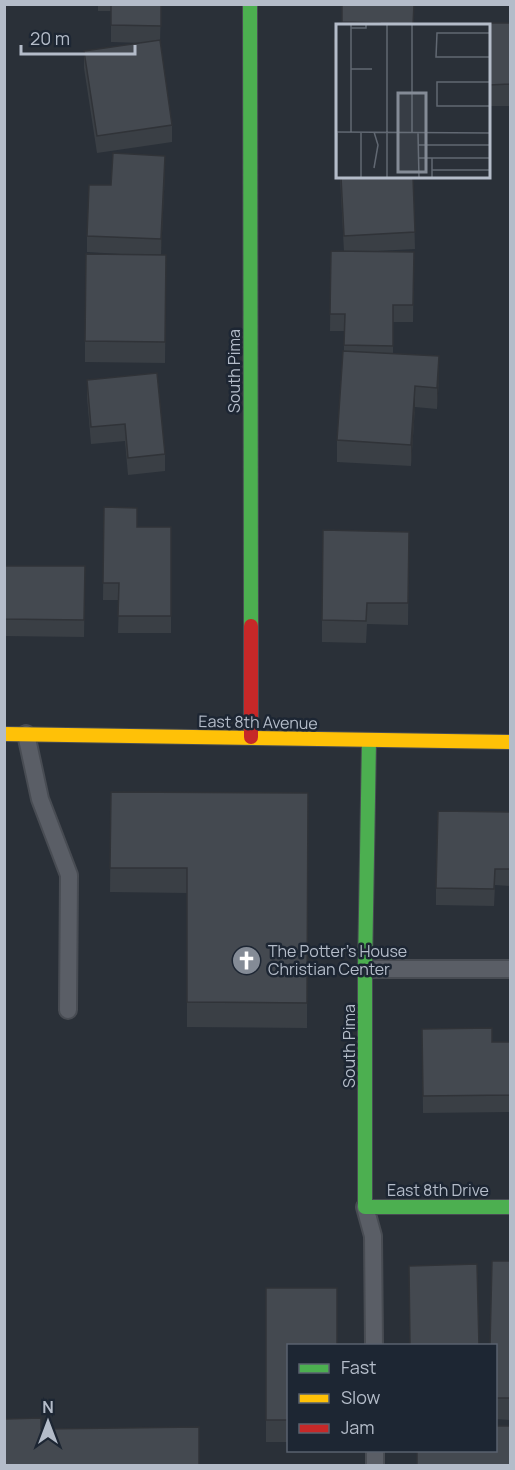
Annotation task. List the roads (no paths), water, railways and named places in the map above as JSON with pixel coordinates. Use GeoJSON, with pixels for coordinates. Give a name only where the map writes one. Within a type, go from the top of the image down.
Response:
{"type":"FeatureCollection","features":[{"type":"Feature","properties":{"kind":"street","name":"South Pima"},"geometry":{"type":"LineString","coordinates":[[250,4],[250,737]]}},
{"type":"Feature","properties":{"kind":"street","name":"East 8th Avenue"},"geometry":{"type":"LineString","coordinates":[[4,734],[510,742]]}},
{"type":"Feature","properties":{"kind":"street","name":"South Pima"},"geometry":{"type":"LineString","coordinates":[[365,1207],[365,969],[369,741]]}},
{"type":"Feature","properties":{"kind":"street","name":"East 8th Drive"},"geometry":{"type":"LineString","coordinates":[[365,1207],[510,1207]]}},
{"type":"Feature","properties":{"kind":"lane"},"geometry":{"type":"LineString","coordinates":[[26,734],[40,799],[69,875],[68,1010]]}},
{"type":"Feature","properties":{"kind":"lane"},"geometry":{"type":"LineString","coordinates":[[365,969],[510,969]]}},
{"type":"Feature","properties":{"kind":"lane"},"geometry":{"type":"LineString","coordinates":[[365,1207],[373,1236],[374,1344]]}},
{"type":"Feature","properties":{"kind":"place","name":"The Potter's House Christian Center"},"geometry":{"type":"Point","coordinates":[247,960]}}]}
